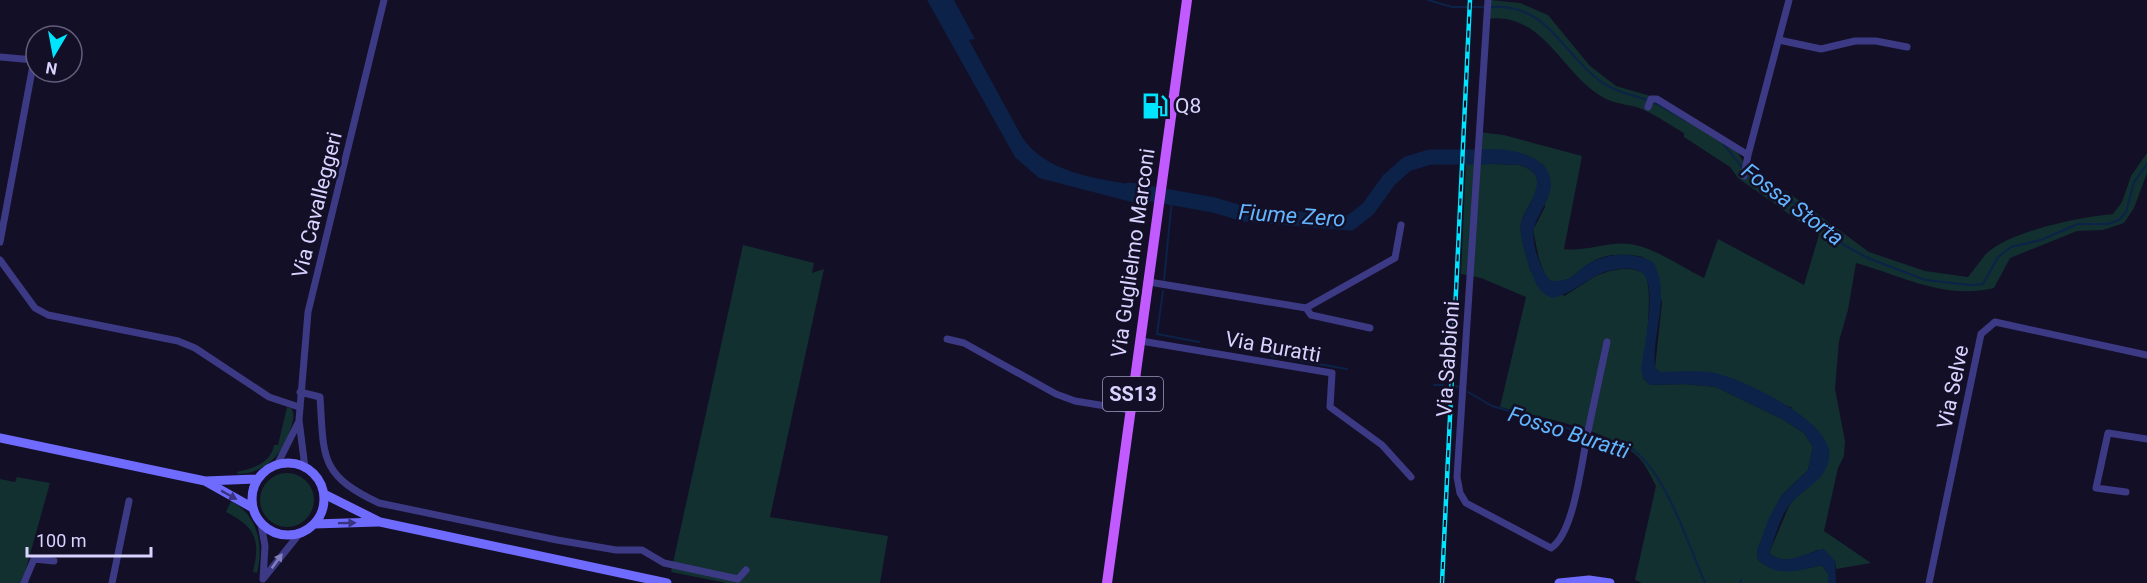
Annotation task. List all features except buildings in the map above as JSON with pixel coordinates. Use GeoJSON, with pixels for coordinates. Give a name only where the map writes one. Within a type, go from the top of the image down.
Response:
{"type":"FeatureCollection","features":[{"type":"Feature","properties":{"kind":"main road","name":"Via Guglielmo Marconi"},"geometry":{"type":"LineString","coordinates":[[1107,583],[1187,0]]}},
{"type":"Feature","properties":{"kind":"main road"},"geometry":{"type":"LineString","coordinates":[[0,438],[205,481],[258,479]]}},
{"type":"Feature","properties":{"kind":"main road"},"geometry":{"type":"LineString","coordinates":[[286,464],[305,468],[314,475],[324,494],[323,506],[314,524],[300,533],[284,535],[261,524],[253,508],[252,493],[258,479],[277,465],[286,464]]}},
{"type":"Feature","properties":{"kind":"main road"},"geometry":{"type":"LineString","coordinates":[[205,481],[253,508]]}},
{"type":"Feature","properties":{"kind":"main road"},"geometry":{"type":"LineString","coordinates":[[324,494],[380,522]]}},
{"type":"Feature","properties":{"kind":"main road"},"geometry":{"type":"LineString","coordinates":[[314,524],[380,522],[667,583]]}},
{"type":"Feature","properties":{"kind":"main road"},"geometry":{"type":"LineString","coordinates":[[1559,583],[1589,580],[1610,583]]}},
{"type":"Feature","properties":{"kind":"street","name":"Via Cavalleggeri"},"geometry":{"type":"LineString","coordinates":[[305,468],[299,407],[308,312],[384,0]]}},
{"type":"Feature","properties":{"kind":"street"},"geometry":{"type":"LineString","coordinates":[[1744,175],[1789,0]]}},
{"type":"Feature","properties":{"kind":"street","name":"Via Sabbioni"},"geometry":{"type":"LineString","coordinates":[[1488,1],[1457,477],[1460,492],[1466,504],[1551,548],[1560,543],[1571,510],[1607,342]]}},
{"type":"Feature","properties":{"kind":"street"},"geometry":{"type":"LineString","coordinates":[[1779,40],[1821,50],[1855,41],[1876,41],[1907,47]]}},
{"type":"Feature","properties":{"kind":"street"},"geometry":{"type":"LineString","coordinates":[[0,57],[34,60],[0,242]]}},
{"type":"Feature","properties":{"kind":"street"},"geometry":{"type":"LineString","coordinates":[[1649,103],[1657,99],[1748,155]]}},
{"type":"Feature","properties":{"kind":"street"},"geometry":{"type":"LineString","coordinates":[[1149,282],[1306,308],[1395,258],[1401,225]]}},
{"type":"Feature","properties":{"kind":"street"},"geometry":{"type":"LineString","coordinates":[[0,260],[36,308],[48,315],[186,345],[269,397],[299,407]]}},
{"type":"Feature","properties":{"kind":"street"},"geometry":{"type":"LineString","coordinates":[[1306,308],[1311,315],[1370,328]]}},
{"type":"Feature","properties":{"kind":"street","name":"Via Selve"},"geometry":{"type":"LineString","coordinates":[[1929,583],[1981,334],[1995,322],[2147,355]]}},
{"type":"Feature","properties":{"kind":"street"},"geometry":{"type":"LineString","coordinates":[[947,339],[964,343],[1056,394],[1075,401],[1130,410]]}},
{"type":"Feature","properties":{"kind":"street","name":"Via Buratti"},"geometry":{"type":"LineString","coordinates":[[1141,341],[1332,373],[1330,407],[1382,445],[1411,477]]}},
{"type":"Feature","properties":{"kind":"street"},"geometry":{"type":"LineString","coordinates":[[300,392],[320,397],[321,438],[326,459],[335,475],[354,491],[379,503],[557,540],[616,550],[642,550],[664,563],[738,579],[746,570]]}},
{"type":"Feature","properties":{"kind":"street"},"geometry":{"type":"LineString","coordinates":[[277,465],[290,444],[299,420]]}},
{"type":"Feature","properties":{"kind":"street"},"geometry":{"type":"LineString","coordinates":[[2126,492],[2096,488],[2108,433],[2147,440]]}},
{"type":"Feature","properties":{"kind":"street"},"geometry":{"type":"LineString","coordinates":[[112,583],[129,501]]}},
{"type":"Feature","properties":{"kind":"street"},"geometry":{"type":"LineString","coordinates":[[261,524],[265,546],[261,581]]}},
{"type":"Feature","properties":{"kind":"street"},"geometry":{"type":"LineString","coordinates":[[261,581],[300,533]]}},
{"type":"Feature","properties":{"kind":"street"},"geometry":{"type":"LineString","coordinates":[[24,583],[34,559],[54,561]]}},
{"type":"Feature","properties":{"kind":"green space"},"geometry":{"type":"Polygon","coordinates":[[[1490,0],[1520,3],[1548,15],[1590,66],[1616,86],[1654,97],[1739,148],[1738,153],[1745,165],[1784,194],[1786,191],[1869,252],[1925,271],[1968,277],[1985,255],[2010,239],[2065,222],[2113,214],[2122,202],[2131,176],[2147,153],[2147,173],[2134,208],[2124,223],[2103,230],[2077,231],[2010,258],[1994,288],[1976,291],[1940,289],[1856,263],[1848,310],[1839,341],[1835,389],[1845,441],[1844,456],[1838,468],[1824,531],[1871,563],[1836,569],[1835,561],[1817,550],[1787,560],[1769,553],[1789,506],[1829,459],[1791,407],[1680,372],[1660,372],[1655,368],[1662,302],[1643,257],[1623,255],[1604,257],[1586,266],[1570,278],[1551,281],[1545,275],[1539,259],[1533,230],[1545,207],[1543,164],[1478,150],[1479,132],[1504,135],[1582,156],[1564,249],[1572,250],[1622,243],[1640,246],[1704,278],[1718,239],[1804,285],[1819,235],[1738,178],[1730,167],[1684,137],[1684,133],[1649,112],[1604,98],[1589,88],[1551,46],[1523,24],[1506,19],[1486,19],[1490,0]]]}},
{"type":"Feature","properties":{"kind":"green space"},"geometry":{"type":"Polygon","coordinates":[[[1466,163],[1520,165],[1531,170],[1536,177],[1536,192],[1523,217],[1522,240],[1530,270],[1564,296],[1594,277],[1618,269],[1630,269],[1644,274],[1649,292],[1649,306],[1643,378],[1650,385],[1684,384],[1716,387],[1782,419],[1804,433],[1813,447],[1808,470],[1781,496],[1757,550],[1758,560],[1781,570],[1797,570],[1822,565],[1828,574],[1828,583],[1642,583],[1635,580],[1656,486],[1642,461],[1627,448],[1593,432],[1500,407],[1526,297],[1481,278],[1461,274],[1466,163]]]}},
{"type":"Feature","properties":{"kind":"green space"},"geometry":{"type":"Polygon","coordinates":[[[743,245],[814,263],[812,273],[824,269],[770,517],[888,536],[880,583],[727,583],[671,572],[743,245]]]}},
{"type":"Feature","properties":{"kind":"green space"},"geometry":{"type":"Polygon","coordinates":[[[287,407],[291,408],[293,420],[286,440],[277,455],[264,467],[238,474],[237,472],[261,464],[269,456],[274,445],[278,445],[287,407]]]}},
{"type":"Feature","properties":{"kind":"green space"},"geometry":{"type":"Polygon","coordinates":[[[282,473],[292,473],[302,477],[310,485],[314,500],[310,515],[302,523],[292,527],[282,527],[272,523],[264,515],[260,505],[260,495],[264,485],[272,477],[282,473]]]}},
{"type":"Feature","properties":{"kind":"green space"},"geometry":{"type":"Polygon","coordinates":[[[17,477],[50,483],[22,583],[0,583],[0,479],[15,482],[17,477]]]}},
{"type":"Feature","properties":{"kind":"green space"},"geometry":{"type":"Polygon","coordinates":[[[231,501],[247,514],[257,532],[260,552],[257,573],[253,572],[256,542],[244,523],[226,512],[231,501]]]}},
{"type":"Feature","properties":{"kind":"water"},"geometry":{"type":"Polygon","coordinates":[[[927,0],[954,0],[975,39],[969,40],[1022,137],[1033,150],[1047,161],[1080,174],[1150,188],[1147,206],[1039,178],[1015,157],[927,0]]]}},
{"type":"Feature","properties":{"kind":"water"},"geometry":{"type":"Polygon","coordinates":[[[1495,149],[1516,152],[1536,159],[1549,173],[1551,183],[1549,195],[1537,220],[1533,235],[1540,263],[1551,281],[1566,280],[1586,265],[1615,255],[1631,255],[1653,262],[1661,288],[1655,368],[1660,372],[1702,372],[1728,377],[1786,405],[1819,431],[1828,445],[1827,467],[1823,474],[1788,507],[1769,553],[1775,557],[1789,559],[1824,549],[1835,561],[1836,583],[1828,583],[1828,574],[1822,565],[1789,572],[1773,569],[1758,560],[1757,550],[1769,518],[1781,496],[1808,470],[1813,447],[1804,433],[1782,419],[1716,387],[1684,384],[1650,385],[1643,378],[1641,369],[1649,307],[1648,284],[1642,272],[1625,268],[1606,271],[1566,294],[1552,298],[1541,291],[1530,268],[1521,229],[1521,223],[1536,191],[1536,176],[1520,165],[1466,163],[1466,151],[1495,149]]]}},
{"type":"Feature","properties":{"kind":"waterway","name":"Fossa Storta"},"geometry":{"type":"LineString","coordinates":[[1428,0],[1452,7],[1485,7]]}},
{"type":"Feature","properties":{"kind":"waterway","name":"Fossa Storta"},"geometry":{"type":"LineString","coordinates":[[1490,7],[1510,8],[1540,21],[1600,81],[1620,91],[1655,103],[1687,121]]}},
{"type":"Feature","properties":{"kind":"waterway","name":"Fossa Storta"},"geometry":{"type":"LineString","coordinates":[[1722,142],[1743,169]]}},
{"type":"Feature","properties":{"kind":"waterway","name":"Fiume Zero"},"geometry":{"type":"LineString","coordinates":[[1130,190],[1214,205],[1244,214],[1350,223],[1368,209],[1389,180],[1407,164],[1430,157],[1487,157]]}},
{"type":"Feature","properties":{"kind":"waterway","name":"Fossa Storta"},"geometry":{"type":"LineString","coordinates":[[1747,172],[1788,198],[1844,245],[1868,258],[1925,280],[1970,285],[1983,284],[1998,257],[2011,247],[2041,240],[2078,224],[2108,224],[2119,220],[2126,212],[2134,182],[2147,164]]}},
{"type":"Feature","properties":{"kind":"waterway","name":"Fosso Buratti"},"geometry":{"type":"LineString","coordinates":[[1164,280],[1172,199]]}},
{"type":"Feature","properties":{"kind":"waterway","name":"Fosso Buratti"},"geometry":{"type":"LineString","coordinates":[[1163,291],[1157,334],[1199,342]]}},
{"type":"Feature","properties":{"kind":"waterway","name":"Fosso Buratti"},"geometry":{"type":"LineString","coordinates":[[1271,356],[1277,357]]}},
{"type":"Feature","properties":{"kind":"waterway","name":"Fosso Buratti"},"geometry":{"type":"LineString","coordinates":[[1290,359],[1347,369]]}},
{"type":"Feature","properties":{"kind":"waterway","name":"Fosso Buratti"},"geometry":{"type":"LineString","coordinates":[[1434,385],[1443,385]]}},
{"type":"Feature","properties":{"kind":"waterway","name":"Fosso Buratti"},"geometry":{"type":"LineString","coordinates":[[1468,392],[1492,406],[1628,446],[1654,472],[1664,489],[1683,528],[1705,583]]}},
{"type":"Feature","properties":{"kind":"railway"},"geometry":{"type":"LineString","coordinates":[[1442,583],[1470,0]]}},
{"type":"Feature","properties":{"kind":"place","name":"Q8"},"geometry":{"type":"Point","coordinates":[1155,106]}}]}
